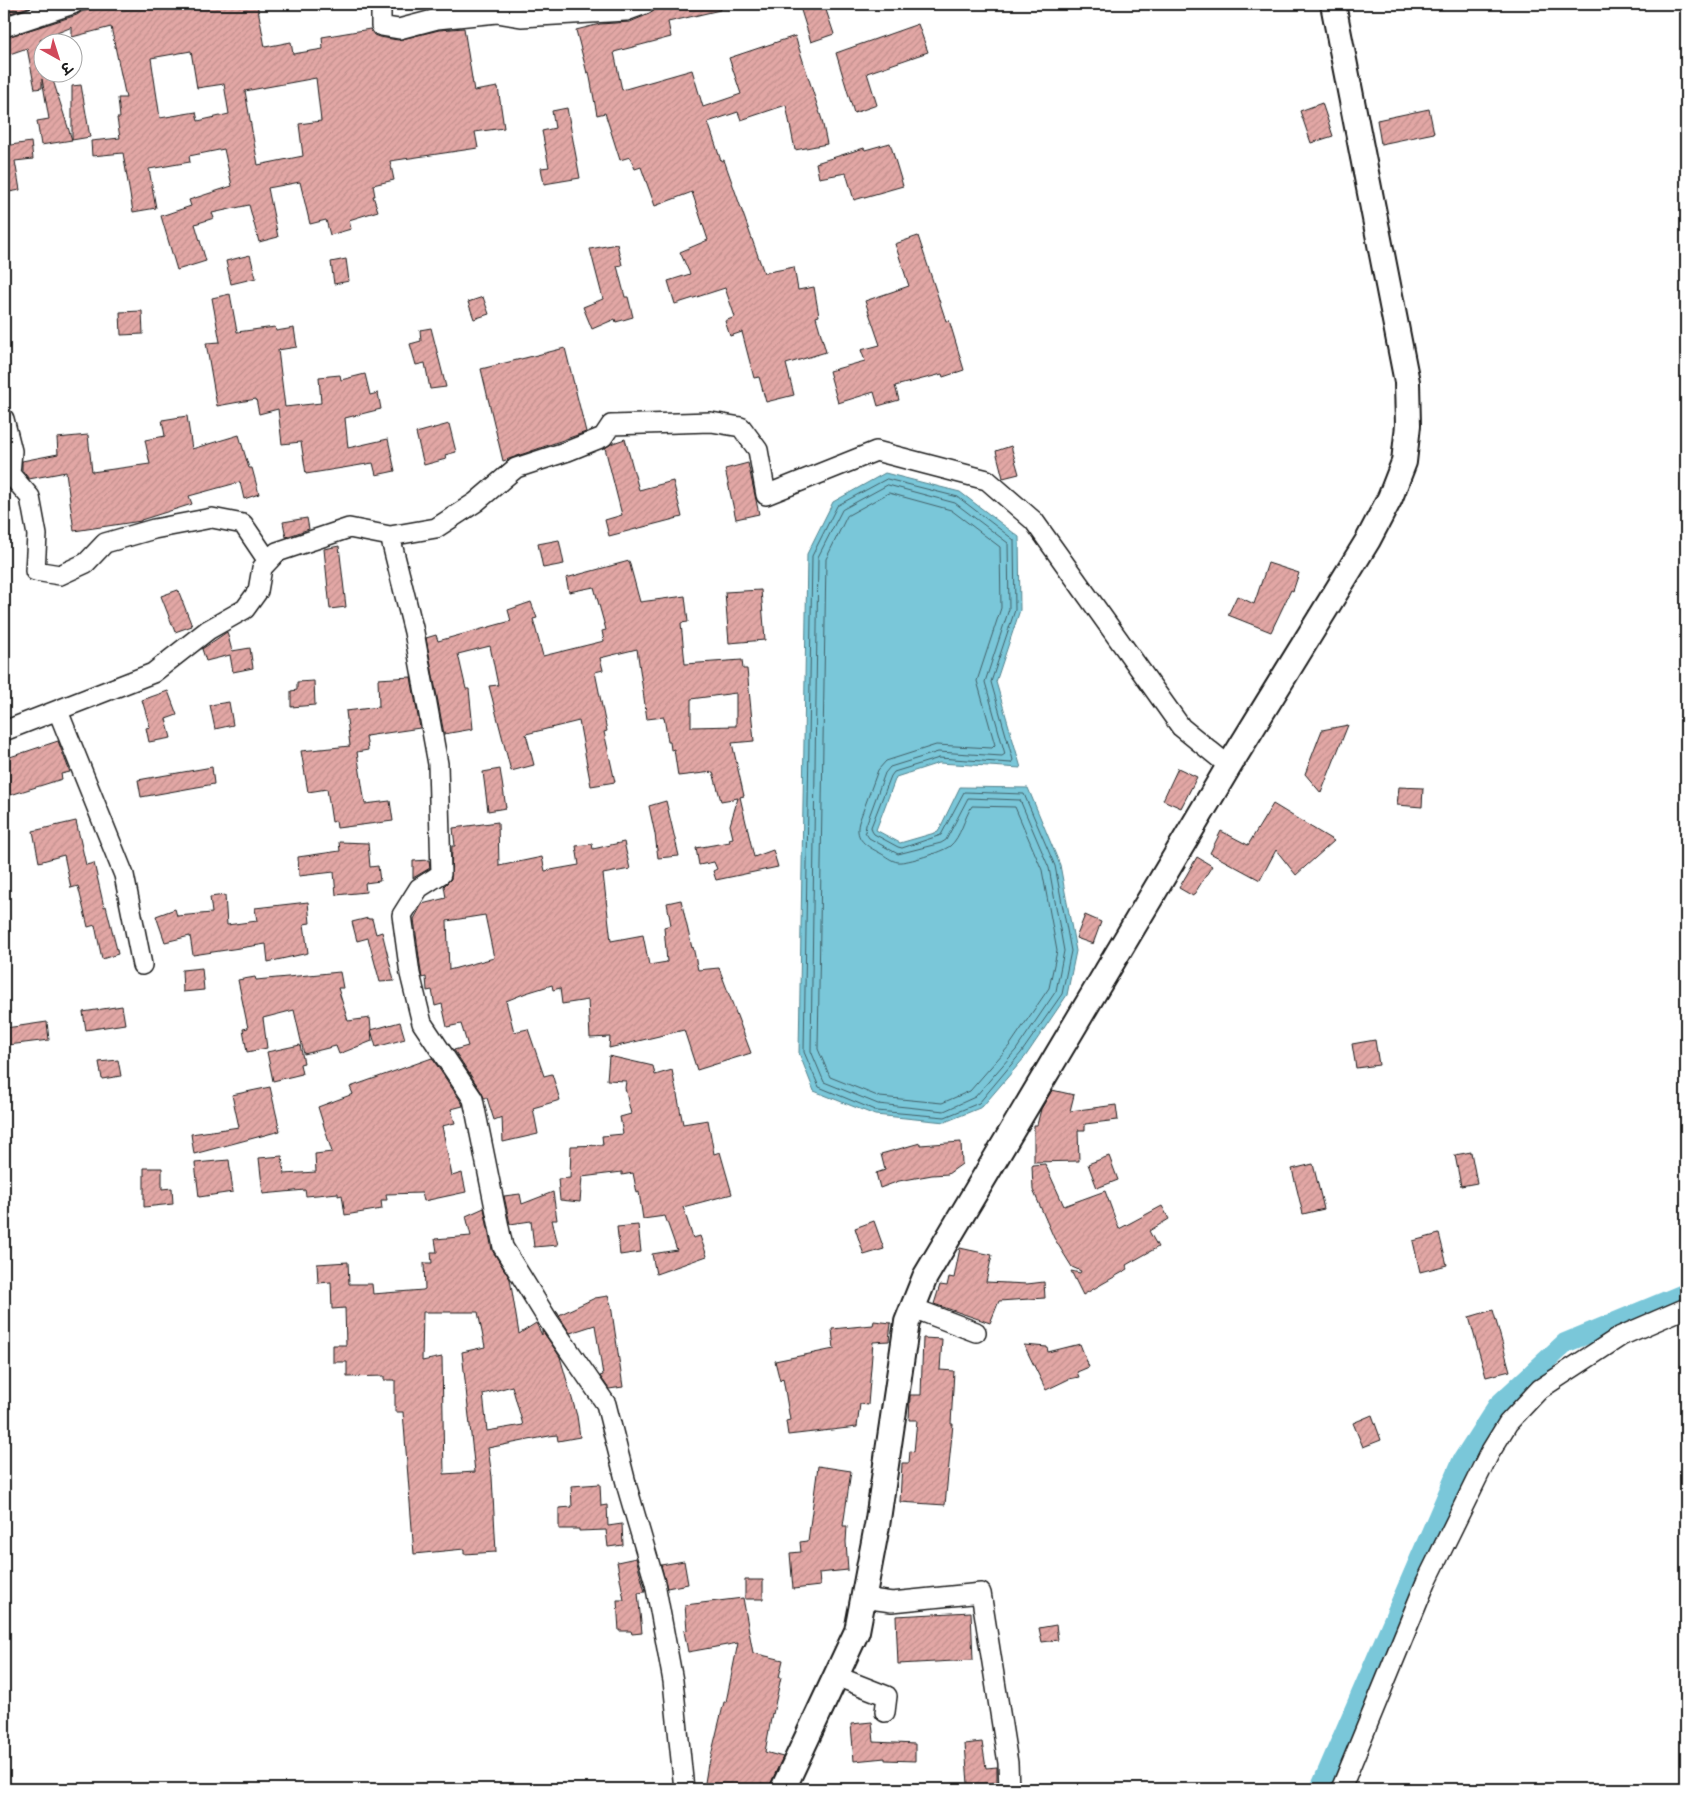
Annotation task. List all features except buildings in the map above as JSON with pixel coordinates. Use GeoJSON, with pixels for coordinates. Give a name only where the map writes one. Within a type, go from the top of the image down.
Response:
{"type":"FeatureCollection","features":[{"type":"Feature","properties":{"kind":"main road"},"geometry":{"type":"LineString","coordinates":[[783,1789],[857,1631],[877,1526],[907,1322],[925,1277],[1229,766],[1368,540],[1390,498],[1404,462],[1408,425],[1407,382],[1333,4]]}},
{"type":"Feature","properties":{"kind":"street"},"geometry":{"type":"LineString","coordinates":[[4,27],[73,4]]}},
{"type":"Feature","properties":{"kind":"street"},"geometry":{"type":"LineString","coordinates":[[380,4],[381,26],[399,28],[437,19],[497,13],[521,17],[579,15],[626,11],[645,4]]}},
{"type":"Feature","properties":{"kind":"street"},"geometry":{"type":"LineString","coordinates":[[4,419],[12,451],[10,474],[30,497],[37,535],[35,571],[60,575],[86,563],[105,543],[154,528],[212,518],[243,524],[268,561]]}},
{"type":"Feature","properties":{"kind":"street"},"geometry":{"type":"LineString","coordinates":[[4,731],[153,673],[208,630],[245,609],[258,591],[262,568],[277,552],[349,528],[390,536],[436,528],[476,502],[516,468],[568,452],[603,437],[611,425],[711,422],[741,427],[758,450],[766,495],[876,451],[987,480],[1034,521],[1181,727],[1229,766]]}},
{"type":"Feature","properties":{"kind":"street"},"geometry":{"type":"LineString","coordinates":[[390,536],[414,632],[438,764],[440,874],[419,888],[402,915],[410,974],[422,1023],[473,1099],[503,1247],[548,1320],[606,1404],[626,1486],[655,1583],[674,1681],[684,1789]]}},
{"type":"Feature","properties":{"kind":"street"},"geometry":{"type":"LineString","coordinates":[[58,711],[124,875],[142,965]]}},
{"type":"Feature","properties":{"kind":"street"},"geometry":{"type":"LineString","coordinates":[[913,1308],[976,1332]]}},
{"type":"Feature","properties":{"kind":"street"},"geometry":{"type":"LineString","coordinates":[[1341,1789],[1426,1582],[1489,1454],[1508,1423],[1540,1389],[1621,1336],[1686,1308]]}},
{"type":"Feature","properties":{"kind":"street"},"geometry":{"type":"LineString","coordinates":[[863,1598],[892,1602],[981,1593],[1008,1763],[1009,1789]]}},
{"type":"Feature","properties":{"kind":"street"},"geometry":{"type":"LineString","coordinates":[[836,1676],[887,1696],[885,1712]]}},
{"type":"Feature","properties":{"kind":"water"},"geometry":{"type":"Polygon","coordinates":[[[885,473],[960,492],[1019,537],[1020,610],[996,682],[1021,768],[939,763],[896,777],[876,830],[900,843],[938,832],[960,787],[1028,788],[1060,865],[1076,951],[1067,995],[1025,1057],[982,1107],[945,1122],[875,1115],[814,1091],[799,1053],[807,554],[833,502],[885,473]]]}},
{"type":"Feature","properties":{"kind":"waterway"},"geometry":{"type":"LineString","coordinates":[[1320,1789],[1462,1461],[1498,1405],[1565,1343],[1686,1293]]}}]}
